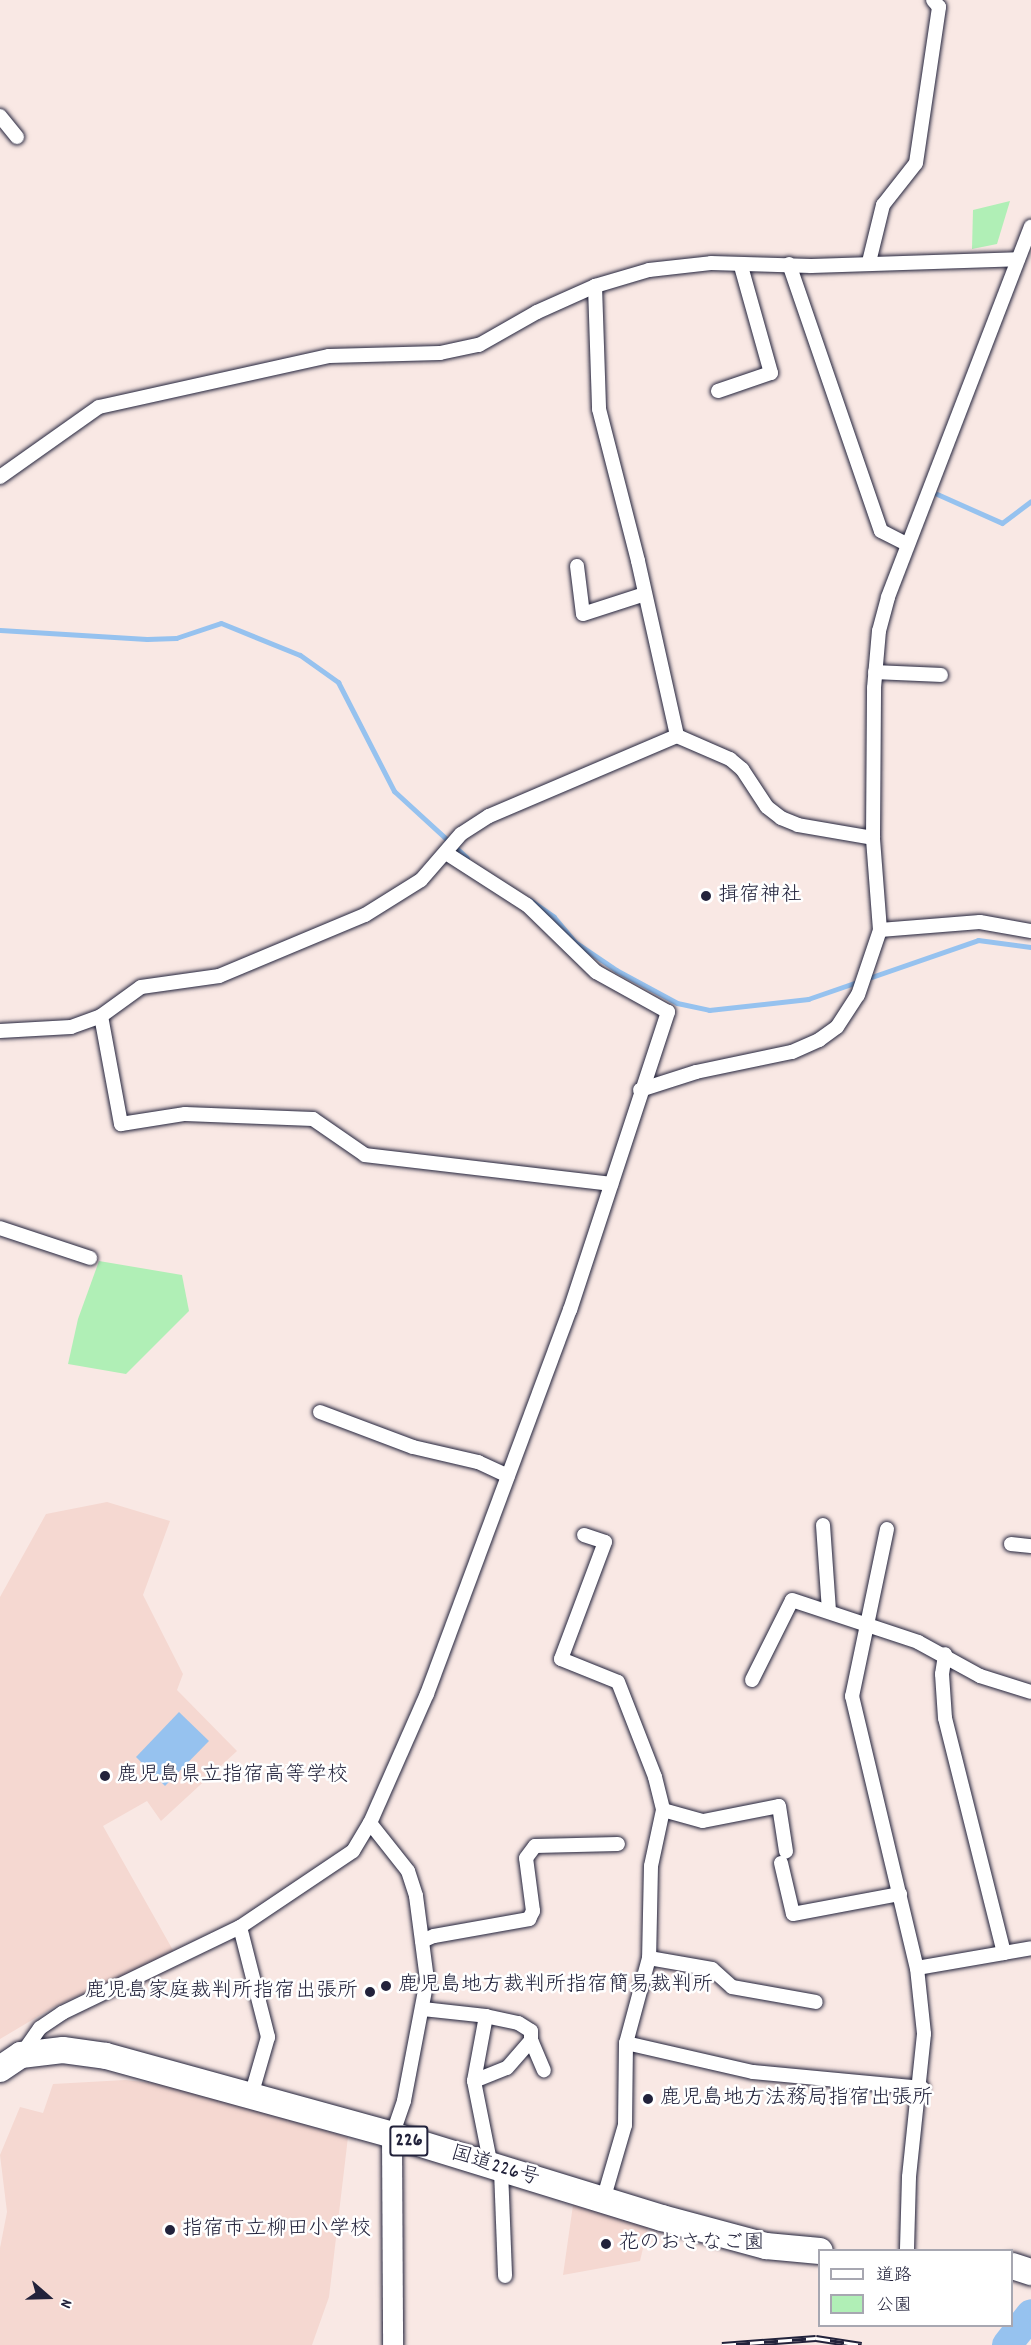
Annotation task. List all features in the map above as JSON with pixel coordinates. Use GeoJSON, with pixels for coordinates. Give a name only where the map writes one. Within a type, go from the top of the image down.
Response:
{"type":"FeatureCollection","features":[{"type":"Feature","properties":{"kind":"highway","name":"国道226号"},"geometry":{"type":"LineString","coordinates":[[0,2069],[21,2055],[63,2050],[106,2056],[392,2135],[603,2200],[766,2246],[818,2251]]}},
{"type":"Feature","properties":{"kind":"highway"},"geometry":{"type":"LineString","coordinates":[[1013,2267],[1031,2272]]}},
{"type":"Feature","properties":{"kind":"main road"},"geometry":{"type":"LineString","coordinates":[[392,2135],[393,2345]]}},
{"type":"Feature","properties":{"kind":"street"},"geometry":{"type":"LineString","coordinates":[[869,262],[884,205],[916,163],[939,7],[933,0]]}},
{"type":"Feature","properties":{"kind":"street"},"geometry":{"type":"LineString","coordinates":[[0,116],[17,137]]}},
{"type":"Feature","properties":{"kind":"street"},"geometry":{"type":"LineString","coordinates":[[640,1090],[696,1072],[792,1052],[819,1040],[837,1027],[860,990],[879,930],[873,838],[875,672],[879,631],[908,545],[1031,228]]}},
{"type":"Feature","properties":{"kind":"street"},"geometry":{"type":"LineString","coordinates":[[0,477],[99,407],[329,356],[440,353],[479,345],[537,312],[595,286],[650,270],[711,264],[741,266],[1018,259]]}},
{"type":"Feature","properties":{"kind":"street"},"geometry":{"type":"LineString","coordinates":[[789,264],[881,531],[908,545]]}},
{"type":"Feature","properties":{"kind":"street"},"geometry":{"type":"LineString","coordinates":[[718,391],[771,373],[741,266]]}},
{"type":"Feature","properties":{"kind":"street"},"geometry":{"type":"LineString","coordinates":[[595,286],[599,409],[645,594],[677,736]]}},
{"type":"Feature","properties":{"kind":"street"},"geometry":{"type":"LineString","coordinates":[[577,566],[583,614],[645,594]]}},
{"type":"Feature","properties":{"kind":"street"},"geometry":{"type":"LineString","coordinates":[[875,672],[941,675]]}},
{"type":"Feature","properties":{"kind":"street"},"geometry":{"type":"LineString","coordinates":[[0,1031],[71,1027],[101,1016],[141,987],[219,976],[365,915],[421,880],[461,834],[500,812],[677,736],[730,759],[742,769],[767,807],[781,818],[798,825],[873,838]]}},
{"type":"Feature","properties":{"kind":"street"},"geometry":{"type":"LineString","coordinates":[[21,2055],[40,2028],[62,2013],[240,1927],[353,1851],[370,1823],[427,1694],[570,1310],[640,1090],[668,1012],[596,972],[527,905],[446,853]]}},
{"type":"Feature","properties":{"kind":"street"},"geometry":{"type":"LineString","coordinates":[[879,930],[980,922],[1031,931]]}},
{"type":"Feature","properties":{"kind":"street"},"geometry":{"type":"LineString","coordinates":[[101,1016],[122,1124],[185,1114],[312,1119],[365,1155],[611,1184]]}},
{"type":"Feature","properties":{"kind":"street"},"geometry":{"type":"LineString","coordinates":[[0,1228],[90,1258]]}},
{"type":"Feature","properties":{"kind":"street"},"geometry":{"type":"LineString","coordinates":[[320,1412],[413,1447],[478,1462],[508,1476]]}},
{"type":"Feature","properties":{"kind":"street"},"geometry":{"type":"LineString","coordinates":[[823,1525],[829,1610]]}},
{"type":"Feature","properties":{"kind":"street"},"geometry":{"type":"LineString","coordinates":[[887,1529],[852,1696],[917,1968],[924,2034],[921,2088],[909,2177],[907,2249]]}},
{"type":"Feature","properties":{"kind":"street"},"geometry":{"type":"LineString","coordinates":[[584,1535],[605,1542],[561,1659],[618,1682],[655,1777],[663,1810],[651,1866],[649,1958],[626,2043],[625,2126],[603,2200]]}},
{"type":"Feature","properties":{"kind":"street"},"geometry":{"type":"LineString","coordinates":[[1011,1544],[1031,1546]]}},
{"type":"Feature","properties":{"kind":"street"},"geometry":{"type":"LineString","coordinates":[[752,1680],[792,1600],[868,1624],[945,1654],[980,1676],[1031,1692]]}},
{"type":"Feature","properties":{"kind":"street"},"geometry":{"type":"LineString","coordinates":[[945,1654],[942,1674],[945,1718],[1004,1953]]}},
{"type":"Feature","properties":{"kind":"street"},"geometry":{"type":"LineString","coordinates":[[663,1810],[704,1821],[779,1806],[783,1857],[793,1914],[900,1894]]}},
{"type":"Feature","properties":{"kind":"street"},"geometry":{"type":"LineString","coordinates":[[370,1823],[408,1871],[427,1980],[404,2101],[392,2135]]}},
{"type":"Feature","properties":{"kind":"street"},"geometry":{"type":"LineString","coordinates":[[422,1941],[529,1919],[533,1911],[526,1858],[535,1846],[618,1844]]}},
{"type":"Feature","properties":{"kind":"street"},"geometry":{"type":"LineString","coordinates":[[240,1927],[268,2037],[251,2096]]}},
{"type":"Feature","properties":{"kind":"street"},"geometry":{"type":"LineString","coordinates":[[917,1968],[1031,1948]]}},
{"type":"Feature","properties":{"kind":"street"},"geometry":{"type":"LineString","coordinates":[[649,1958],[712,1969],[732,1987],[816,2002]]}},
{"type":"Feature","properties":{"kind":"street"},"geometry":{"type":"LineString","coordinates":[[423,2009],[486,2016],[518,2023],[531,2031],[531,2040],[544,2070]]}},
{"type":"Feature","properties":{"kind":"street"},"geometry":{"type":"LineString","coordinates":[[486,2016],[474,2081],[496,2168],[505,2276]]}},
{"type":"Feature","properties":{"kind":"street"},"geometry":{"type":"LineString","coordinates":[[474,2081],[507,2068],[531,2040]]}},
{"type":"Feature","properties":{"kind":"street"},"geometry":{"type":"LineString","coordinates":[[626,2043],[753,2072],[921,2088]]}},
{"type":"Feature","properties":{"kind":"shaded area","name":"鹿児島県立指宿高等学校"},"geometry":{"type":"Polygon","coordinates":[[[107,1502],[170,1521],[143,1595],[183,1674],[177,1690],[237,1751],[161,1821],[147,1801],[103,1826],[174,1952],[54,2007],[0,2039],[0,1597],[46,1514],[107,1502]]]}},
{"type":"Feature","properties":{"kind":"shaded area","name":"指宿市立柳田小学校"},"geometry":{"type":"Polygon","coordinates":[[[125,2080],[163,2084],[348,2137],[329,2297],[312,2345],[0,2345],[0,2248],[7,2212],[0,2155],[20,2107],[43,2113],[53,2084],[125,2080]]]}},
{"type":"Feature","properties":{"kind":"shaded area","name":"花のおさなご園"},"geometry":{"type":"Polygon","coordinates":[[[573,2205],[648,2227],[640,2261],[563,2275],[573,2205]]]}},
{"type":"Feature","properties":{"kind":"green space"},"geometry":{"type":"Polygon","coordinates":[[[1010,201],[997,244],[972,249],[973,210],[1010,201]]]}},
{"type":"Feature","properties":{"kind":"green space"},"geometry":{"type":"Polygon","coordinates":[[[99,1261],[182,1275],[189,1311],[126,1374],[68,1364],[78,1319],[99,1261]]]}},
{"type":"Feature","properties":{"kind":"water"},"geometry":{"type":"Polygon","coordinates":[[[179,1712],[209,1741],[165,1786],[136,1757],[179,1712]]]}},
{"type":"Feature","properties":{"kind":"waterway"},"geometry":{"type":"LineString","coordinates":[[937,494],[1002,523],[1031,501]]}},
{"type":"Feature","properties":{"kind":"waterway"},"geometry":{"type":"LineString","coordinates":[[0,630],[147,639],[176,638],[221,623],[300,655],[338,682],[394,791],[467,858]]}},
{"type":"Feature","properties":{"kind":"waterway"},"geometry":{"type":"LineString","coordinates":[[530,900],[554,917],[575,942],[616,970],[677,1003],[709,1010],[808,999],[978,940],[1031,947]]}},
{"type":"Feature","properties":{"kind":"waterway"},"geometry":{"type":"LineString","coordinates":[[1007,2345],[1031,2314]]}},
{"type":"Feature","properties":{"kind":"railway"},"geometry":{"type":"LineString","coordinates":[[722,2345],[816,2338],[861,2345]]}},
{"type":"Feature","properties":{"kind":"place","name":"揖宿神社"},"geometry":{"type":"Point","coordinates":[706,896]}},
{"type":"Feature","properties":{"kind":"place","name":"鹿児島県立指宿高等学校"},"geometry":{"type":"Point","coordinates":[105,1776]}},
{"type":"Feature","properties":{"kind":"place","name":"鹿児島地方裁判所指宿簡易裁判所"},"geometry":{"type":"Point","coordinates":[386,1986]}},
{"type":"Feature","properties":{"kind":"place","name":"鹿児島家庭裁判所指宿出張所"},"geometry":{"type":"Point","coordinates":[370,1992]}},
{"type":"Feature","properties":{"kind":"place","name":"鹿児島地方法務局指宿出張所"},"geometry":{"type":"Point","coordinates":[648,2099]}},
{"type":"Feature","properties":{"kind":"place","name":"指宿市立柳田小学校"},"geometry":{"type":"Point","coordinates":[170,2230]}},
{"type":"Feature","properties":{"kind":"place","name":"花のおさなご園"},"geometry":{"type":"Point","coordinates":[606,2244]}}]}
